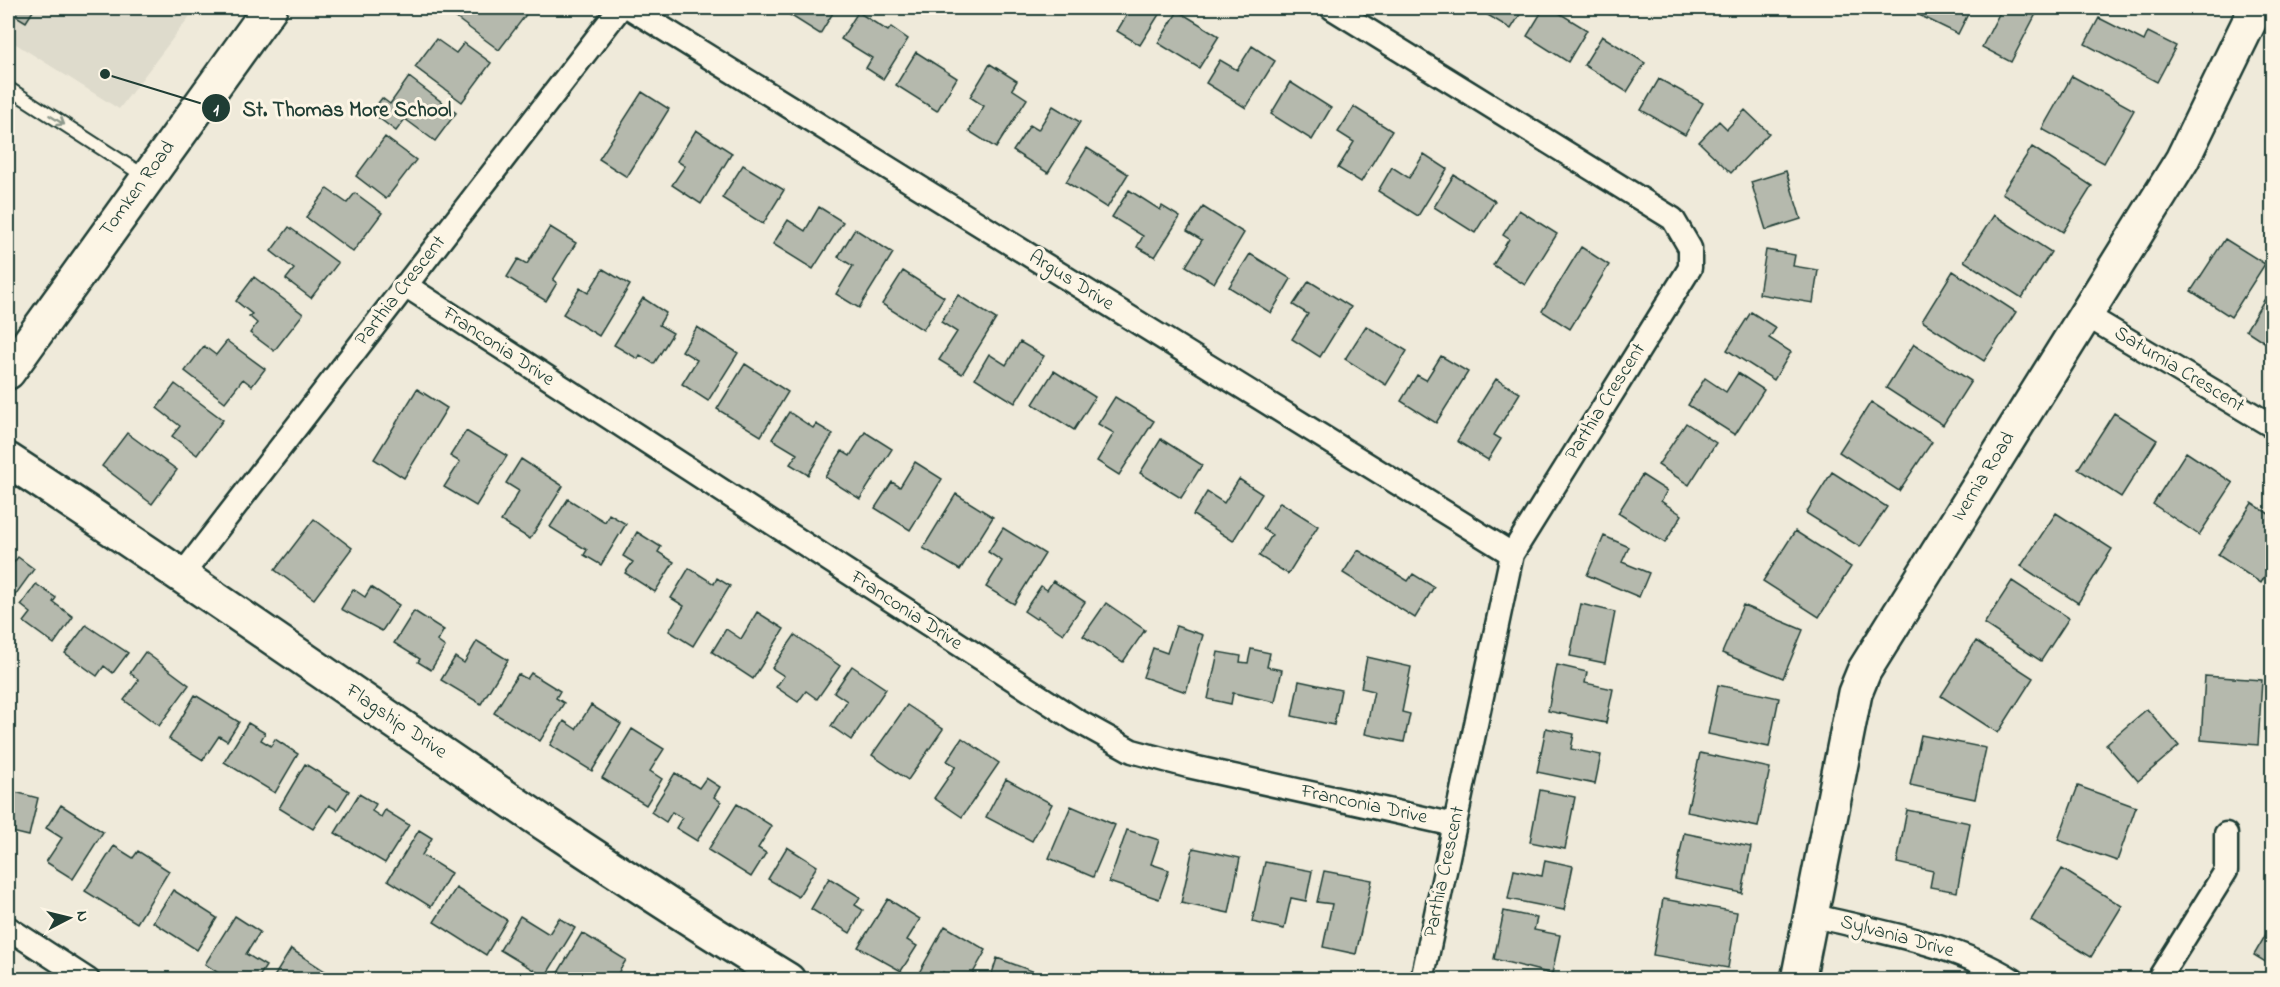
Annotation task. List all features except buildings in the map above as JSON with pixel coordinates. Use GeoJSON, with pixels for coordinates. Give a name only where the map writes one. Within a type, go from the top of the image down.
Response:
{"type":"FeatureCollection","features":[{"type":"Feature","properties":{"kind":"street","name":"Tomken Road"},"geometry":{"type":"LineString","coordinates":[[8,372],[146,177],[270,8]]}},
{"type":"Feature","properties":{"kind":"street","name":"Parthia Crescent"},"geometry":{"type":"LineString","coordinates":[[182,575],[620,8]]}},
{"type":"Feature","properties":{"kind":"street","name":"Argus Drive"},"geometry":{"type":"LineString","coordinates":[[630,8],[1512,554]]}},
{"type":"Feature","properties":{"kind":"street","name":"Parthia Crescent"},"geometry":{"type":"LineString","coordinates":[[1332,8],[1673,219],[1690,248],[1690,268],[1512,554],[1422,980]]}},
{"type":"Feature","properties":{"kind":"street","name":"Ivernia Road"},"geometry":{"type":"LineString","coordinates":[[1798,980],[1855,693],[1864,671],[2182,160],[2256,8]]}},
{"type":"Feature","properties":{"kind":"street","name":"Franconia Drive"},"geometry":{"type":"LineString","coordinates":[[405,285],[1046,701],[1132,751],[1188,766],[1455,825]]}},
{"type":"Feature","properties":{"kind":"street","name":"Saturnia Crescent"},"geometry":{"type":"LineString","coordinates":[[2086,315],[2272,426]]}},
{"type":"Feature","properties":{"kind":"street","name":"Flagship Drive"},"geometry":{"type":"LineString","coordinates":[[8,460],[685,915],[788,980]]}},
{"type":"Feature","properties":{"kind":"street"},"geometry":{"type":"LineString","coordinates":[[2158,980],[2226,871],[2226,834]]}},
{"type":"Feature","properties":{"kind":"street","name":"Sylvania Drive"},"geometry":{"type":"LineString","coordinates":[[1811,915],[1948,950],[1984,962],[2013,980]]}},
{"type":"Feature","properties":{"kind":"street"},"geometry":{"type":"LineString","coordinates":[[8,928],[88,980]]}},
{"type":"Feature","properties":{"kind":"lane"},"geometry":{"type":"LineString","coordinates":[[8,88],[146,177]]}},
{"type":"Feature","properties":{"kind":"shaded area"},"geometry":{"type":"Polygon","coordinates":[[[8,8],[196,8],[119,109],[8,39],[8,8]]]}},
{"type":"Feature","properties":{"kind":"place","name":"St. Thomas More School"},"geometry":{"type":"Point","coordinates":[105,74]}}]}
